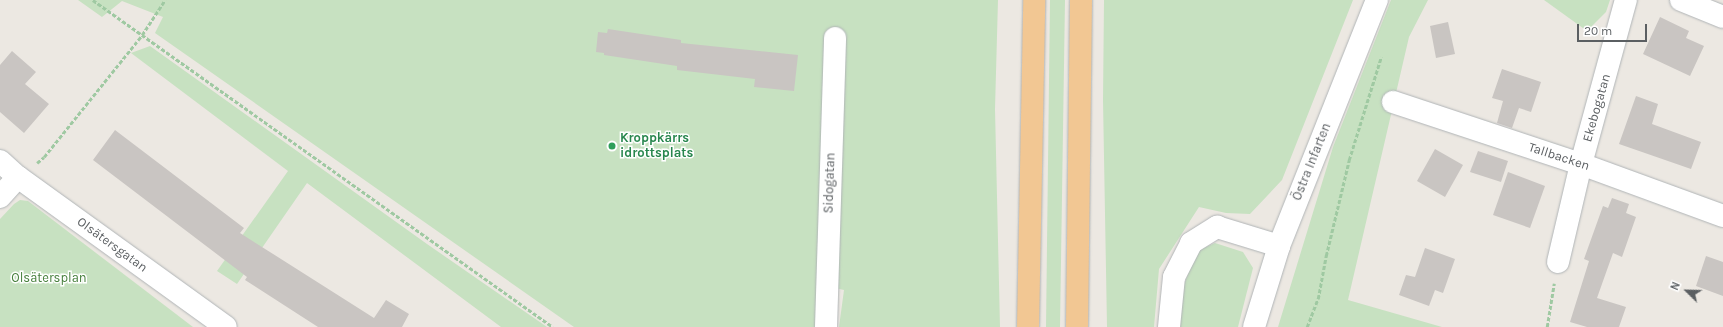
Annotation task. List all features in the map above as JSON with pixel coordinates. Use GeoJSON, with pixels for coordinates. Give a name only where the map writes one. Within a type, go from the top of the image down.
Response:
{"type":"FeatureCollection","features":[{"type":"Feature","properties":{"kind":"highway"},"geometry":{"type":"LineString","coordinates":[[1028,327],[1034,0]]}},
{"type":"Feature","properties":{"kind":"highway"},"geometry":{"type":"LineString","coordinates":[[1077,327],[1081,0]]}},
{"type":"Feature","properties":{"kind":"street","name":"Östra Infarten"},"geometry":{"type":"LineString","coordinates":[[1254,327],[1278,246],[1377,0]]}},
{"type":"Feature","properties":{"kind":"street","name":"Ekebogatan"},"geometry":{"type":"LineString","coordinates":[[1558,262],[1581,164],[1626,0]]}},
{"type":"Feature","properties":{"kind":"street"},"geometry":{"type":"LineString","coordinates":[[1681,0],[1723,17]]}},
{"type":"Feature","properties":{"kind":"street","name":"Sidogatan"},"geometry":{"type":"LineString","coordinates":[[826,327],[835,38]]}},
{"type":"Feature","properties":{"kind":"street","name":"Tallbacken"},"geometry":{"type":"LineString","coordinates":[[1393,102],[1581,164],[1723,216]]}},
{"type":"Feature","properties":{"kind":"street","name":"Olsätersgatan"},"geometry":{"type":"LineString","coordinates":[[0,161],[18,177],[226,327]]}},
{"type":"Feature","properties":{"kind":"street"},"geometry":{"type":"LineString","coordinates":[[0,197],[18,177]]}},
{"type":"Feature","properties":{"kind":"street"},"geometry":{"type":"LineString","coordinates":[[1169,327],[1174,277],[1191,243],[1217,227],[1278,246]]}},
{"type":"Feature","properties":{"kind":"path"},"geometry":{"type":"LineString","coordinates":[[93,0],[553,327]]}},
{"type":"Feature","properties":{"kind":"path"},"geometry":{"type":"LineString","coordinates":[[18,177],[44,156],[142,35],[165,0]]}},
{"type":"Feature","properties":{"kind":"path"},"geometry":{"type":"LineString","coordinates":[[1307,327],[1318,299],[1326,256],[1349,160],[1383,49]]}},
{"type":"Feature","properties":{"kind":"path"},"geometry":{"type":"LineString","coordinates":[[1548,327],[1558,262]]}},
{"type":"Feature","properties":{"kind":"green space","name":"Kroppkärrs idrottsplats"},"geometry":{"type":"Polygon","coordinates":[[[78,0],[998,0],[995,109],[1000,327],[839,327],[844,290],[816,284],[816,327],[574,327],[155,33],[163,17],[122,1],[102,17],[78,0]]]}},
{"type":"Feature","properties":{"kind":"green space"},"geometry":{"type":"Polygon","coordinates":[[[1050,0],[1065,0],[1060,327],[1046,327],[1050,0]]]}},
{"type":"Feature","properties":{"kind":"green space"},"geometry":{"type":"Polygon","coordinates":[[[1104,0],[1353,0],[1282,180],[1250,214],[1226,213],[1199,207],[1159,269],[1154,327],[1107,327],[1103,100],[1104,0]]]}},
{"type":"Feature","properties":{"kind":"green space"},"geometry":{"type":"Polygon","coordinates":[[[1391,0],[1428,0],[1409,37],[1348,300],[1442,327],[1278,327],[1333,147],[1391,0]]]}},
{"type":"Feature","properties":{"kind":"green space"},"geometry":{"type":"Polygon","coordinates":[[[1544,0],[1610,0],[1606,12],[1587,31],[1544,0]]]}},
{"type":"Feature","properties":{"kind":"green space"},"geometry":{"type":"Polygon","coordinates":[[[150,46],[427,244],[547,327],[501,327],[307,183],[237,284],[217,271],[288,171],[131,53],[150,46]]]}},
{"type":"Feature","properties":{"kind":"green space","name":"Olsätersplan"},"geometry":{"type":"Polygon","coordinates":[[[20,200],[28,201],[193,327],[0,327],[0,219],[14,204],[20,200]]]}},
{"type":"Feature","properties":{"kind":"green space"},"geometry":{"type":"Polygon","coordinates":[[[1215,243],[1243,252],[1253,268],[1238,327],[1177,327],[1181,292],[1197,251],[1215,243]]]}},
{"type":"Feature","properties":{"kind":"building"},"geometry":{"type":"Polygon","coordinates":[[[1660,17],[1689,31],[1686,38],[1704,46],[1690,76],[1643,54],[1660,17]]]}},
{"type":"Feature","properties":{"kind":"building"},"geometry":{"type":"Polygon","coordinates":[[[1448,22],[1455,54],[1436,58],[1430,26],[1448,22]]]}},
{"type":"Feature","properties":{"kind":"building"},"geometry":{"type":"Polygon","coordinates":[[[608,29],[681,40],[681,43],[798,55],[794,91],[754,87],[755,79],[677,70],[677,66],[604,55],[604,53],[596,52],[598,32],[607,33],[608,29]]]}},
{"type":"Feature","properties":{"kind":"building"},"geometry":{"type":"Polygon","coordinates":[[[12,51],[36,72],[25,84],[49,104],[24,133],[0,112],[0,65],[12,51]]]}},
{"type":"Feature","properties":{"kind":"building"},"geometry":{"type":"Polygon","coordinates":[[[1502,69],[1541,82],[1531,112],[1519,108],[1512,128],[1497,123],[1503,101],[1492,98],[1502,69]]]}},
{"type":"Feature","properties":{"kind":"building"},"geometry":{"type":"Polygon","coordinates":[[[1636,96],[1658,104],[1652,124],[1701,142],[1691,169],[1619,144],[1636,96]]]}},
{"type":"Feature","properties":{"kind":"building"},"geometry":{"type":"Polygon","coordinates":[[[115,130],[244,228],[240,233],[374,318],[386,300],[409,314],[402,327],[318,327],[245,280],[247,277],[93,160],[115,130]]]}},
{"type":"Feature","properties":{"kind":"building"},"geometry":{"type":"Polygon","coordinates":[[[1435,149],[1463,165],[1445,197],[1417,181],[1435,149]]]}},
{"type":"Feature","properties":{"kind":"building"},"geometry":{"type":"Polygon","coordinates":[[[1478,151],[1508,161],[1501,182],[1470,172],[1478,151]]]}},
{"type":"Feature","properties":{"kind":"building"},"geometry":{"type":"Polygon","coordinates":[[[1508,172],[1545,186],[1530,228],[1493,215],[1508,172]]]}},
{"type":"Feature","properties":{"kind":"building"},"geometry":{"type":"Polygon","coordinates":[[[1612,198],[1629,204],[1626,213],[1636,217],[1622,257],[1613,253],[1597,298],[1626,307],[1619,327],[1587,327],[1570,322],[1589,261],[1584,259],[1603,206],[1608,208],[1612,198]]]}},
{"type":"Feature","properties":{"kind":"building"},"geometry":{"type":"Polygon","coordinates":[[[1425,248],[1455,259],[1443,293],[1435,290],[1429,306],[1399,295],[1406,275],[1415,277],[1425,248]]]}},
{"type":"Feature","properties":{"kind":"building"},"geometry":{"type":"Polygon","coordinates":[[[1706,256],[1723,262],[1723,296],[1696,286],[1706,256]]]}},
{"type":"Feature","properties":{"kind":"place","name":"Kroppkärrs idrottsplats"},"geometry":{"type":"Point","coordinates":[612,146]}}]}
